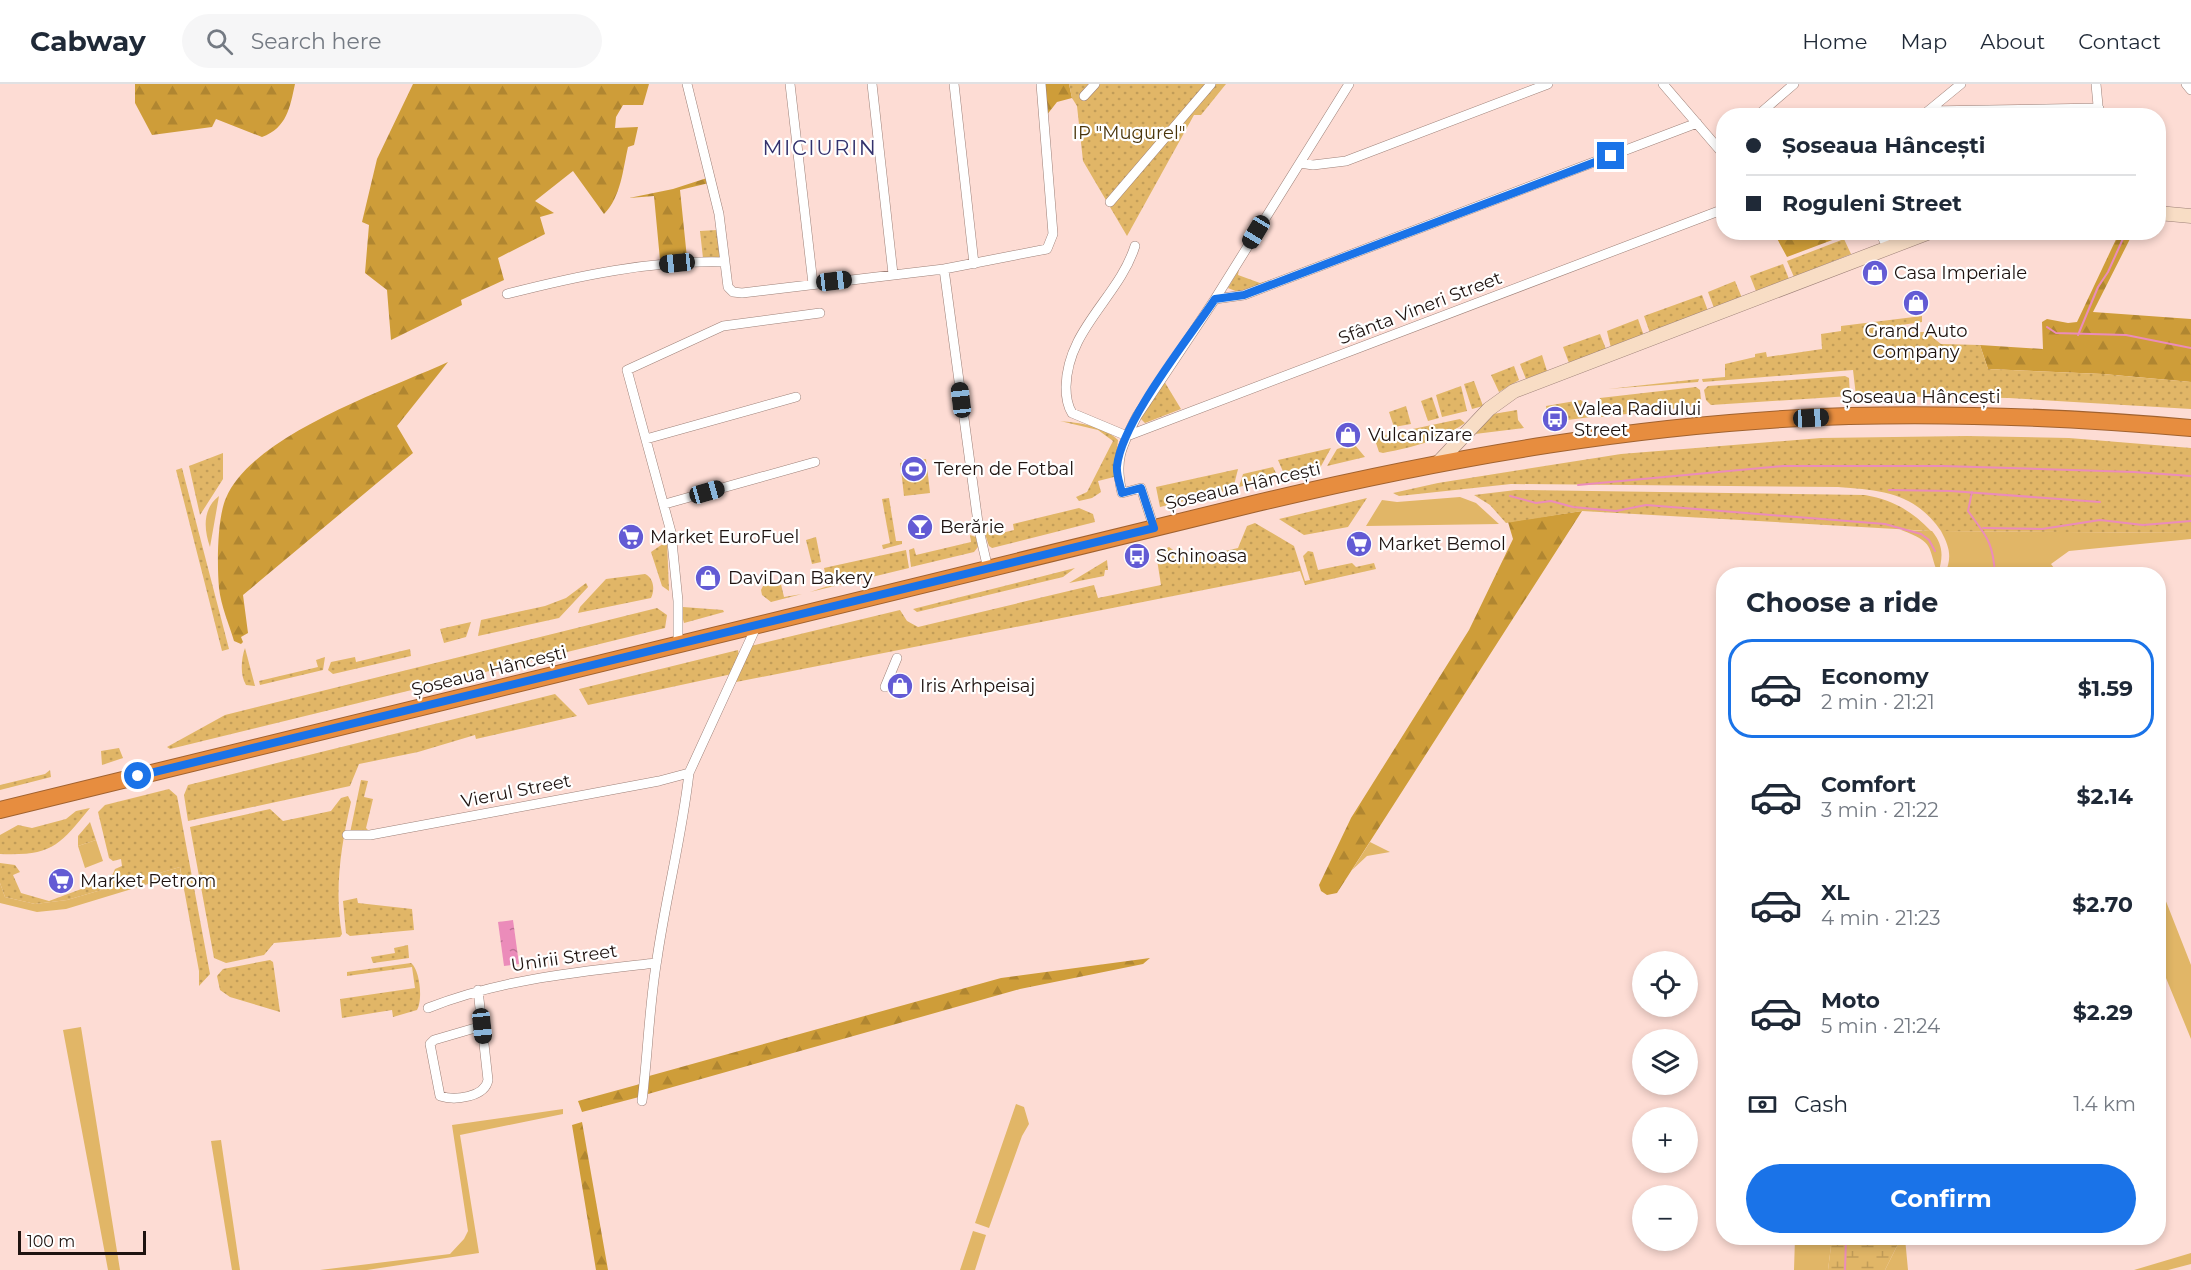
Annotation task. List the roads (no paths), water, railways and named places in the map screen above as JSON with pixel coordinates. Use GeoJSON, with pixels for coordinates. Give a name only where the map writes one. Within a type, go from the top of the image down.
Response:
{"type":"FeatureCollection","features":[{"type":"Feature","properties":{"kind":"highway","name":"Șoseaua Hâncești"},"geometry":{"type":"LineString","coordinates":[[0,810],[1154,528],[1358,479],[1438,463],[1613,435],[1815,418],[2043,418],[2191,428]]}},
{"type":"Feature","properties":{"kind":"street"},"geometry":{"type":"LineString","coordinates":[[687,84],[719,214],[724,262],[731,291],[742,293],[944,269],[1042,251],[1050,245],[1053,234],[1041,84]]}},
{"type":"Feature","properties":{"kind":"street"},"geometry":{"type":"LineString","coordinates":[[790,84],[813,284]]}},
{"type":"Feature","properties":{"kind":"street"},"geometry":{"type":"LineString","coordinates":[[872,84],[893,274]]}},
{"type":"Feature","properties":{"kind":"street"},"geometry":{"type":"LineString","coordinates":[[954,84],[975,264]]}},
{"type":"Feature","properties":{"kind":"street"},"geometry":{"type":"LineString","coordinates":[[1084,96],[1095,84]]}},
{"type":"Feature","properties":{"kind":"street"},"geometry":{"type":"LineString","coordinates":[[1110,202],[1211,84]]}},
{"type":"Feature","properties":{"kind":"street"},"geometry":{"type":"LineString","coordinates":[[1154,528],[1141,488],[1122,493],[1117,467],[1127,436],[1349,84]]}},
{"type":"Feature","properties":{"kind":"street"},"geometry":{"type":"LineString","coordinates":[[1300,164],[1313,165],[1346,161],[1548,84]]}},
{"type":"Feature","properties":{"kind":"street"},"geometry":{"type":"LineString","coordinates":[[1664,84],[1716,143]]}},
{"type":"Feature","properties":{"kind":"street"},"geometry":{"type":"LineString","coordinates":[[1931,108],[1960,84]]}},
{"type":"Feature","properties":{"kind":"street"},"geometry":{"type":"LineString","coordinates":[[2096,84],[2099,108]]}},
{"type":"Feature","properties":{"kind":"street"},"geometry":{"type":"LineString","coordinates":[[2186,84],[2191,90]]}},
{"type":"Feature","properties":{"kind":"street"},"geometry":{"type":"LineString","coordinates":[[1766,108],[1789,86]]}},
{"type":"Feature","properties":{"kind":"street"},"geometry":{"type":"LineString","coordinates":[[1215,299],[1244,295],[1697,123]]}},
{"type":"Feature","properties":{"kind":"street","name":"Sfânta Vineri Street"},"geometry":{"type":"LineString","coordinates":[[1127,436],[1716,211]]}},
{"type":"Feature","properties":{"kind":"street"},"geometry":{"type":"LineString","coordinates":[[2166,214],[2191,216]]}},
{"type":"Feature","properties":{"kind":"street"},"geometry":{"type":"LineString","coordinates":[[1884,240],[1887,247]]}},
{"type":"Feature","properties":{"kind":"street"},"geometry":{"type":"LineString","coordinates":[[1438,463],[1489,409],[1514,391],[1907,240]]}},
{"type":"Feature","properties":{"kind":"street"},"geometry":{"type":"LineString","coordinates":[[1127,436],[1072,413],[1066,397],[1066,380],[1069,362],[1077,341],[1128,265],[1135,246]]}},
{"type":"Feature","properties":{"kind":"street"},"geometry":{"type":"LineString","coordinates":[[507,294],[582,275],[698,261],[724,262]]}},
{"type":"Feature","properties":{"kind":"street"},"geometry":{"type":"LineString","coordinates":[[944,269],[979,530],[988,569]]}},
{"type":"Feature","properties":{"kind":"street"},"geometry":{"type":"LineString","coordinates":[[678,645],[674,555],[664,504],[626,374],[632,366],[723,326],[820,313]]}},
{"type":"Feature","properties":{"kind":"street"},"geometry":{"type":"LineString","coordinates":[[646,439],[796,397]]}},
{"type":"Feature","properties":{"kind":"street"},"geometry":{"type":"LineString","coordinates":[[664,504],[815,462]]}},
{"type":"Feature","properties":{"kind":"street"},"geometry":{"type":"LineString","coordinates":[[642,1101],[656,963],[668,887],[682,832],[689,772],[757,625]]}},
{"type":"Feature","properties":{"kind":"street"},"geometry":{"type":"LineString","coordinates":[[885,687],[897,658]]}},
{"type":"Feature","properties":{"kind":"street","name":"Vierul Street"},"geometry":{"type":"LineString","coordinates":[[347,835],[394,831],[659,781],[689,772]]}},
{"type":"Feature","properties":{"kind":"street","name":"Unirii Street"},"geometry":{"type":"LineString","coordinates":[[428,1008],[478,990],[541,977],[656,963]]}},
{"type":"Feature","properties":{"kind":"street"},"geometry":{"type":"LineString","coordinates":[[478,990],[482,1026],[488,1080],[484,1091],[446,1098],[440,1096],[430,1044],[434,1040],[482,1026]]}},
{"type":"Feature","properties":{"kind":"water"},"geometry":{"type":"Polygon","coordinates":[[[513,920],[519,964],[504,966],[498,922],[513,920]]]}},
{"type":"Feature","properties":{"kind":"waterway"},"geometry":{"type":"LineString","coordinates":[[2078,335],[2098,287],[2108,272],[2122,240]]}},
{"type":"Feature","properties":{"kind":"waterway"},"geometry":{"type":"LineString","coordinates":[[2047,327],[2056,333],[2126,335],[2191,348]]}},
{"type":"Feature","properties":{"kind":"waterway"},"geometry":{"type":"LineString","coordinates":[[1578,485],[1783,466],[1943,466],[2191,476]]}},
{"type":"Feature","properties":{"kind":"waterway"},"geometry":{"type":"LineString","coordinates":[[1889,490],[1951,491],[2100,502]]}},
{"type":"Feature","properties":{"kind":"waterway"},"geometry":{"type":"LineString","coordinates":[[1972,492],[1968,511],[1988,540],[1994,567]]}},
{"type":"Feature","properties":{"kind":"waterway"},"geometry":{"type":"LineString","coordinates":[[1510,496],[1536,503],[1551,501],[1573,507],[1616,511],[1646,505],[1885,524],[1921,534],[1929,540],[1935,551]]}},
{"type":"Feature","properties":{"kind":"waterway"},"geometry":{"type":"LineString","coordinates":[[1983,528],[2042,529],[2100,520],[2143,525],[2191,521]]}},
{"type":"Feature","properties":{"kind":"waterway"},"geometry":{"type":"LineString","coordinates":[[1845,1270],[1846,1245]]}},
{"type":"Feature","properties":{"kind":"place","name":"Casa Imperiale"},"geometry":{"type":"Point","coordinates":[1875,273]}},
{"type":"Feature","properties":{"kind":"place","name":"Grand Auto Company"},"geometry":{"type":"Point","coordinates":[1916,303]}},
{"type":"Feature","properties":{"kind":"place","name":"Valea Radiului Street"},"geometry":{"type":"Point","coordinates":[1555,419]}},
{"type":"Feature","properties":{"kind":"place","name":"Vulcanizare"},"geometry":{"type":"Point","coordinates":[1348,435]}},
{"type":"Feature","properties":{"kind":"place","name":"Teren de Fotbal"},"geometry":{"type":"Point","coordinates":[914,469]}},
{"type":"Feature","properties":{"kind":"place","name":"Berărie"},"geometry":{"type":"Point","coordinates":[920,527]}},
{"type":"Feature","properties":{"kind":"place","name":"Market EuroFuel"},"geometry":{"type":"Point","coordinates":[631,537]}},
{"type":"Feature","properties":{"kind":"place","name":"Market Bemol"},"geometry":{"type":"Point","coordinates":[1359,544]}},
{"type":"Feature","properties":{"kind":"place","name":"Schinoasa"},"geometry":{"type":"Point","coordinates":[1137,556]}},
{"type":"Feature","properties":{"kind":"place","name":"DaviDan Bakery"},"geometry":{"type":"Point","coordinates":[708,578]}},
{"type":"Feature","properties":{"kind":"place","name":"Iris Arhpeisaj"},"geometry":{"type":"Point","coordinates":[900,686]}},
{"type":"Feature","properties":{"kind":"place","name":"Market Petrom"},"geometry":{"type":"Point","coordinates":[61,881]}},
{"type":"Feature","properties":{"kind":"district","name":"MICIURIN"},"geometry":{"type":"Point","coordinates":[820,148]}},
{"type":"Feature","properties":{"kind":"park label","name":"IP \"Mugurel\""},"geometry":{"type":"Point","coordinates":[1129,133]}}]}
